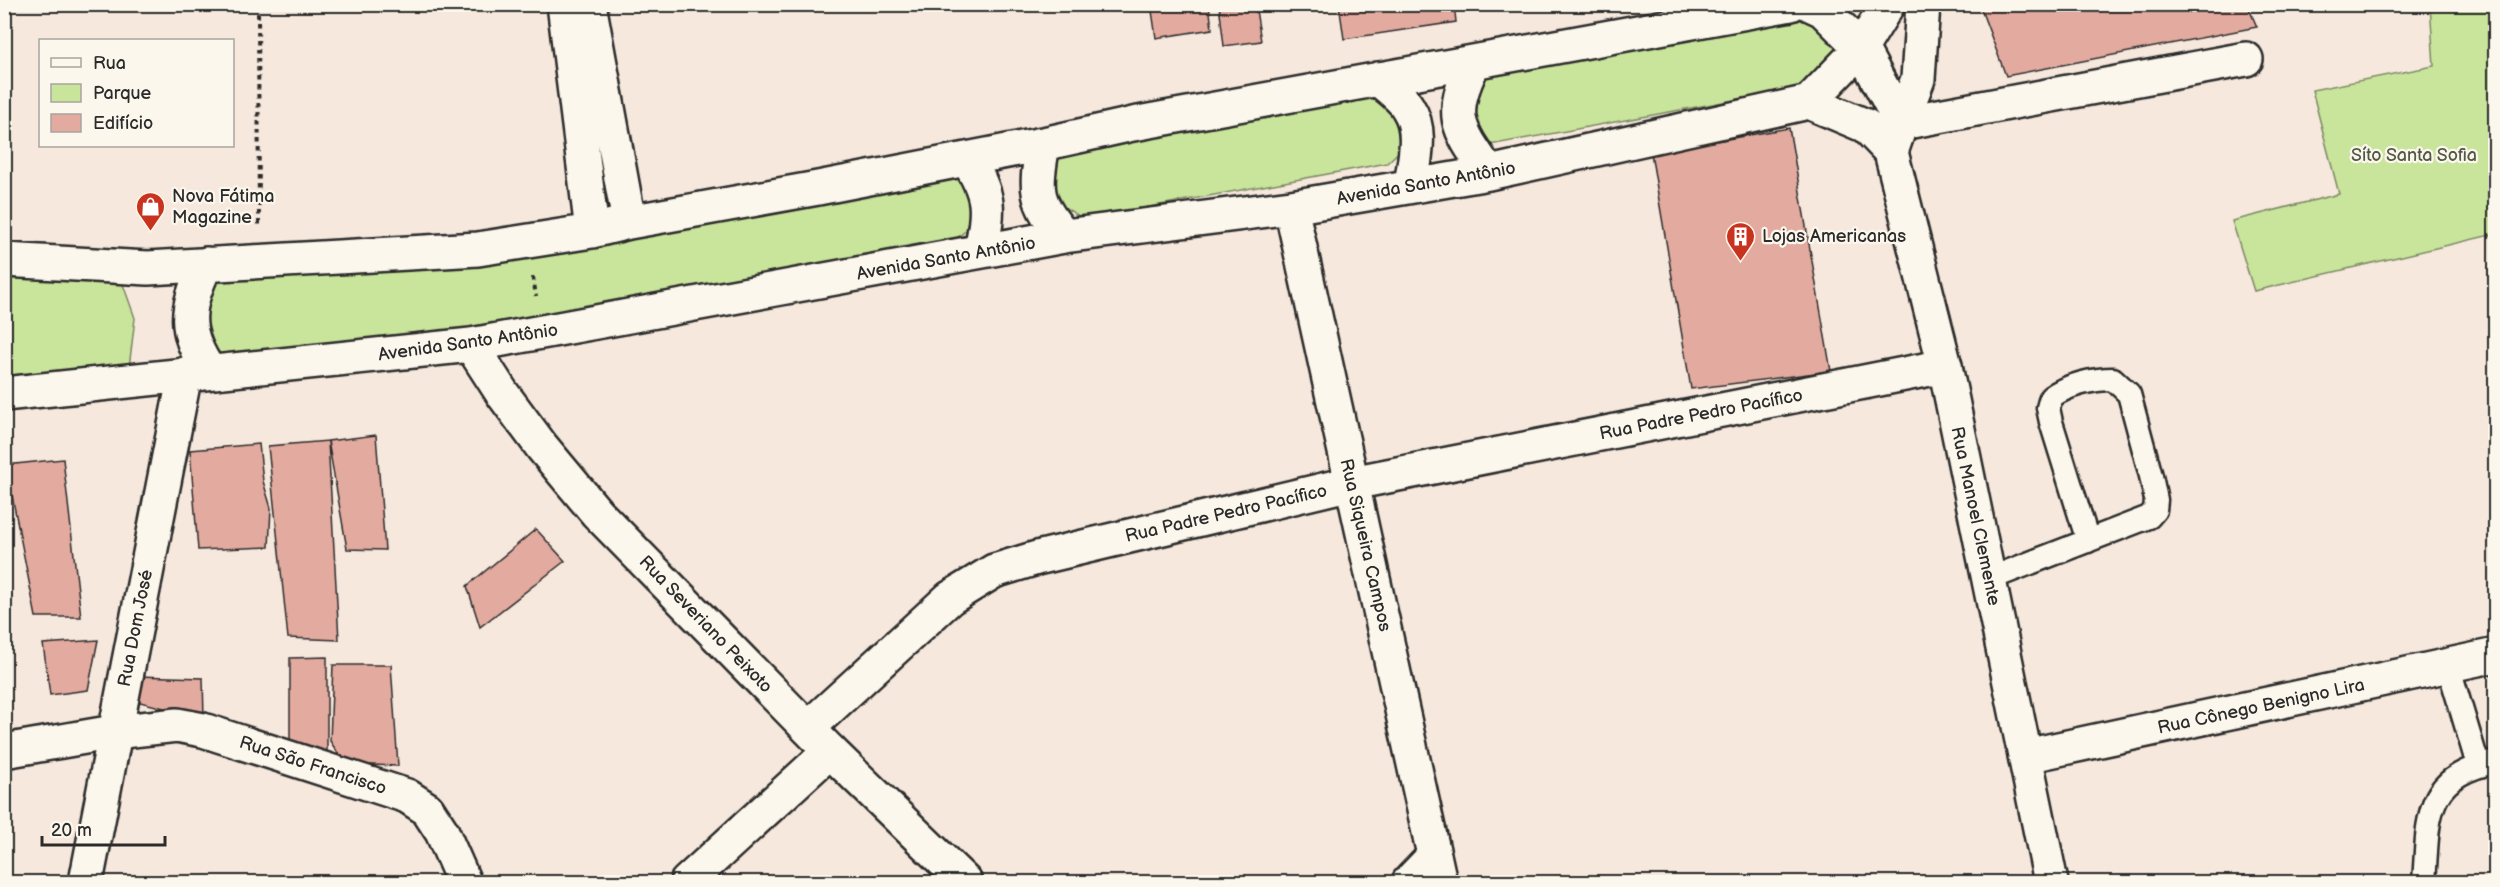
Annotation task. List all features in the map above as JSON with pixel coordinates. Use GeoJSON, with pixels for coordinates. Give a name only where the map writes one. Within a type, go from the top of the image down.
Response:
{"type":"FeatureCollection","features":[{"type":"Feature","properties":{"kind":"main road"},"geometry":{"type":"LineString","coordinates":[[564,4],[592,231]]}},
{"type":"Feature","properties":{"kind":"main road"},"geometry":{"type":"LineString","coordinates":[[589,4],[629,222]]}},
{"type":"Feature","properties":{"kind":"main road"},"geometry":{"type":"LineString","coordinates":[[4,260],[148,268],[478,249],[592,231],[629,222],[967,159],[1133,124],[1473,64],[1756,8],[1791,4]]}},
{"type":"Feature","properties":{"kind":"main road"},"geometry":{"type":"LineString","coordinates":[[1810,4],[1823,10],[1861,48]]}},
{"type":"Feature","properties":{"kind":"main road"},"geometry":{"type":"LineString","coordinates":[[1888,4],[1861,48],[1809,102],[1896,137],[2246,59]]}},
{"type":"Feature","properties":{"kind":"main road"},"geometry":{"type":"LineString","coordinates":[[1896,137],[1918,79],[1923,4]]}},
{"type":"Feature","properties":{"kind":"main road","name":"Rua Manoel Clemente"},"geometry":{"type":"LineString","coordinates":[[1861,48],[1896,137],[2026,756],[2050,882]]}},
{"type":"Feature","properties":{"kind":"main road"},"geometry":{"type":"LineString","coordinates":[[1473,64],[1460,92],[1458,116],[1467,141],[1489,173]]}},
{"type":"Feature","properties":{"kind":"main road"},"geometry":{"type":"LineString","coordinates":[[1378,79],[1408,106],[1415,122],[1417,142],[1411,186]]}},
{"type":"Feature","properties":{"kind":"main road","name":"Avenida Santo Antônio"},"geometry":{"type":"LineString","coordinates":[[4,394],[471,345],[1064,236],[1291,207],[1489,173],[1809,102]]}},
{"type":"Feature","properties":{"kind":"main road"},"geometry":{"type":"LineString","coordinates":[[1042,144],[1038,192],[1045,213],[1064,236]]}},
{"type":"Feature","properties":{"kind":"main road"},"geometry":{"type":"LineString","coordinates":[[967,159],[982,182],[987,203],[981,251]]}},
{"type":"Feature","properties":{"kind":"main road","name":"Rua Siqueira Campos"},"geometry":{"type":"LineString","coordinates":[[1291,207],[1437,869]]}},
{"type":"Feature","properties":{"kind":"main road"},"geometry":{"type":"LineString","coordinates":[[198,374],[197,353],[189,324],[191,299],[206,264]]}},
{"type":"Feature","properties":{"kind":"main road","name":"Rua Severiano Peixoto"},"geometry":{"type":"LineString","coordinates":[[471,345],[502,393],[542,447],[597,513],[830,751],[965,882]]}},
{"type":"Feature","properties":{"kind":"main road","name":"Rua Padre Pedro Pacífico"},"geometry":{"type":"LineString","coordinates":[[808,728],[950,598],[994,571],[1037,558],[1352,483],[1945,366]]}},
{"type":"Feature","properties":{"kind":"main road","name":"Rua Dom José"},"geometry":{"type":"LineString","coordinates":[[86,882],[114,732],[198,374]]}},
{"type":"Feature","properties":{"kind":"main road","name":"Rua Cônego Benigno Lira"},"geometry":{"type":"LineString","coordinates":[[2026,756],[2496,655]]}},
{"type":"Feature","properties":{"kind":"main road","name":"Rua São Francisco"},"geometry":{"type":"LineString","coordinates":[[4,751],[166,725],[203,730],[407,796],[427,809],[442,832],[464,882]]}},
{"type":"Feature","properties":{"kind":"main road"},"geometry":{"type":"LineString","coordinates":[[687,882],[830,751]]}},
{"type":"Feature","properties":{"kind":"main road"},"geometry":{"type":"LineString","coordinates":[[1409,882],[1437,869]]}},
{"type":"Feature","properties":{"kind":"lane"},"geometry":{"type":"LineString","coordinates":[[1989,579],[2088,541],[2149,517],[2155,510],[2156,500],[2151,476],[2128,394],[2113,379],[2103,379],[2061,389],[2051,397],[2049,408],[2050,422],[2088,541]]}},
{"type":"Feature","properties":{"kind":"lane"},"geometry":{"type":"LineString","coordinates":[[2424,882],[2429,812],[2437,793],[2451,779],[2487,763],[2448,665]]}},
{"type":"Feature","properties":{"kind":"path"},"geometry":{"type":"LineString","coordinates":[[258,4],[259,261]]}},
{"type":"Feature","properties":{"kind":"path"},"geometry":{"type":"LineString","coordinates":[[526,242],[543,332]]}},
{"type":"Feature","properties":{"kind":"green space","name":"Síto Santa Sofia"},"geometry":{"type":"Polygon","coordinates":[[[2430,5],[2495,5],[2495,234],[2254,291],[2232,221],[2339,194],[2312,90],[2434,66],[2430,5]]]}},
{"type":"Feature","properties":{"kind":"green space"},"geometry":{"type":"Polygon","coordinates":[[[1808,11],[1845,44],[1810,86],[1490,145],[1468,119],[1485,70],[1808,11]]]}},
{"type":"Feature","properties":{"kind":"green space"},"geometry":{"type":"Polygon","coordinates":[[[1378,90],[1403,113],[1407,144],[1387,163],[1084,219],[1057,203],[1051,163],[1061,151],[1378,90]]]}},
{"type":"Feature","properties":{"kind":"green space"},"geometry":{"type":"Polygon","coordinates":[[[963,171],[976,221],[954,241],[481,329],[216,354],[196,303],[210,273],[963,171]]]}},
{"type":"Feature","properties":{"kind":"green space"},"geometry":{"type":"Polygon","coordinates":[[[4,271],[120,276],[135,318],[129,368],[5,381],[4,271]]]}},
{"type":"Feature","properties":{"kind":"building"},"geometry":{"type":"Polygon","coordinates":[[[1151,4],[1209,4],[1212,29],[1156,38],[1151,4]]]}},
{"type":"Feature","properties":{"kind":"building"},"geometry":{"type":"Polygon","coordinates":[[[1219,4],[1255,4],[1261,41],[1224,46],[1219,4]]]}},
{"type":"Feature","properties":{"kind":"building"},"geometry":{"type":"Polygon","coordinates":[[[1339,4],[1454,4],[1456,22],[1344,39],[1339,4]]]}},
{"type":"Feature","properties":{"kind":"building"},"geometry":{"type":"Polygon","coordinates":[[[1979,4],[2247,4],[2257,27],[2006,76],[1979,4]]]}},
{"type":"Feature","properties":{"kind":"building","name":"Lojas Americanas"},"geometry":{"type":"Polygon","coordinates":[[[1789,128],[1831,371],[1691,389],[1651,153],[1789,128]]]}},
{"type":"Feature","properties":{"kind":"building"},"geometry":{"type":"Polygon","coordinates":[[[376,435],[385,550],[347,549],[328,441],[376,435]]]}},
{"type":"Feature","properties":{"kind":"building"},"geometry":{"type":"Polygon","coordinates":[[[328,441],[339,640],[288,638],[268,446],[328,441]]]}},
{"type":"Feature","properties":{"kind":"building"},"geometry":{"type":"Polygon","coordinates":[[[259,444],[263,481],[271,508],[269,547],[198,550],[190,450],[259,444]]]}},
{"type":"Feature","properties":{"kind":"building"},"geometry":{"type":"Polygon","coordinates":[[[63,459],[81,617],[36,617],[6,465],[63,459]]]}},
{"type":"Feature","properties":{"kind":"building"},"geometry":{"type":"Polygon","coordinates":[[[536,529],[565,561],[480,627],[467,586],[536,529]]]}},
{"type":"Feature","properties":{"kind":"building"},"geometry":{"type":"Polygon","coordinates":[[[98,640],[88,690],[50,695],[43,644],[98,640]]]}},
{"type":"Feature","properties":{"kind":"building"},"geometry":{"type":"Polygon","coordinates":[[[327,657],[327,755],[290,745],[290,658],[327,657]]]}},
{"type":"Feature","properties":{"kind":"building"},"geometry":{"type":"Polygon","coordinates":[[[333,665],[391,665],[398,766],[345,764],[330,741],[333,665]]]}},
{"type":"Feature","properties":{"kind":"building"},"geometry":{"type":"Polygon","coordinates":[[[136,676],[203,678],[204,718],[136,701],[136,676]]]}},
{"type":"Feature","properties":{"kind":"place","name":"Nova Fátima Magazine"},"geometry":{"type":"Point","coordinates":[151,232]}},
{"type":"Feature","properties":{"kind":"place","name":"Lojas Americanas"},"geometry":{"type":"Point","coordinates":[1741,262]}}]}
